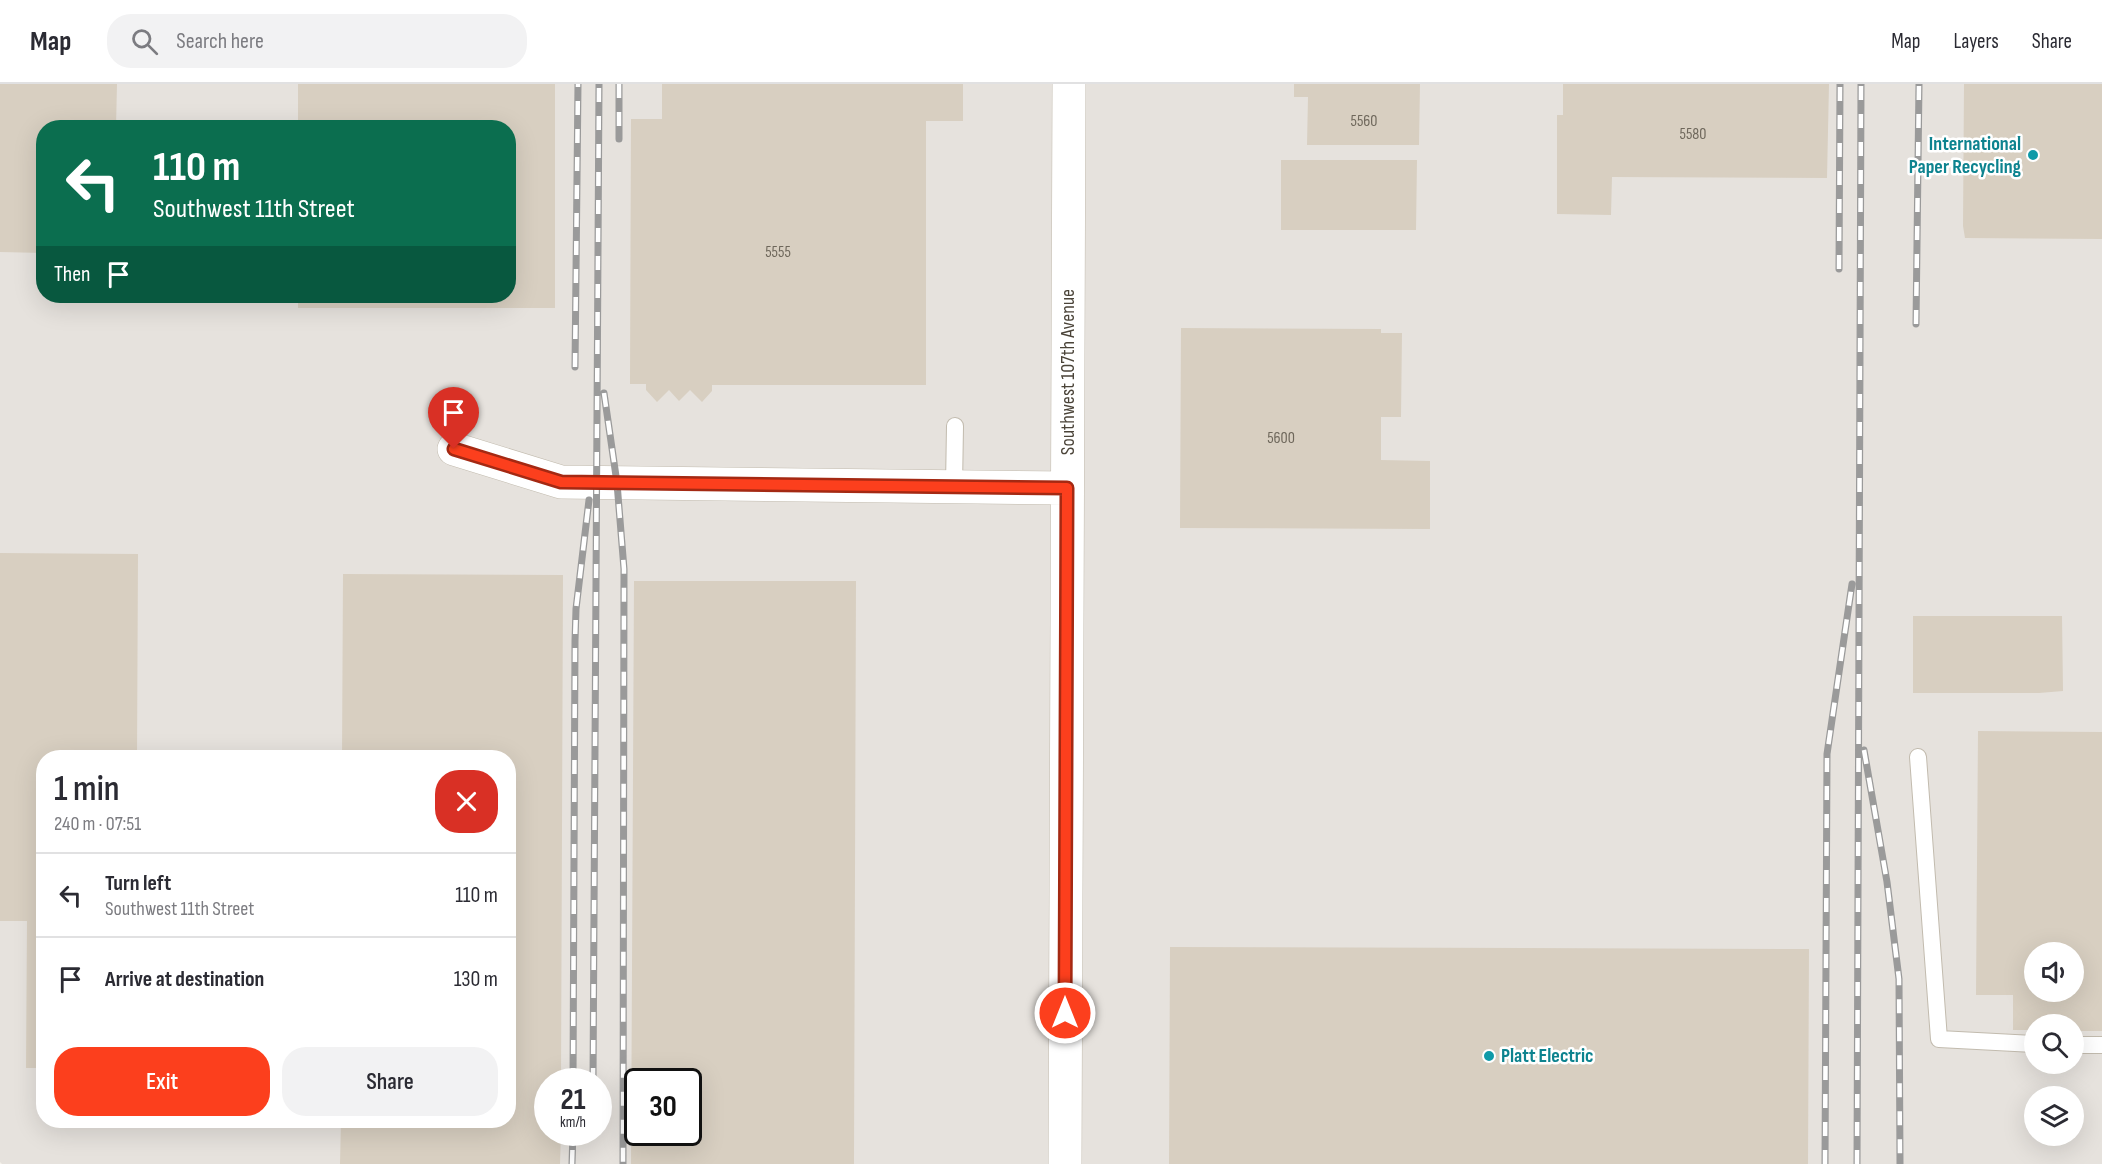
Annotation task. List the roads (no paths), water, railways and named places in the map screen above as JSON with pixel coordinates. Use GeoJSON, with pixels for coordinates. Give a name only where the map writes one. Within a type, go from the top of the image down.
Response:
{"type":"FeatureCollection","features":[{"type":"Feature","properties":{"kind":"street","name":"Southwest 107th Avenue"},"geometry":{"type":"LineString","coordinates":[[1065,1164],[1069,84]]}},
{"type":"Feature","properties":{"kind":"street"},"geometry":{"type":"LineString","coordinates":[[454,449],[561,482],[1067,488]]}},
{"type":"Feature","properties":{"kind":"lane"},"geometry":{"type":"LineString","coordinates":[[954,486],[955,426]]}},
{"type":"Feature","properties":{"kind":"lane"},"geometry":{"type":"LineString","coordinates":[[1918,758],[1939,1039],[2024,1043]]}},
{"type":"Feature","properties":{"kind":"lane"},"geometry":{"type":"LineString","coordinates":[[2084,1045],[2102,1046]]}},
{"type":"Feature","properties":{"kind":"railway"},"geometry":{"type":"LineString","coordinates":[[575,367],[578,84]]}},
{"type":"Feature","properties":{"kind":"railway"},"geometry":{"type":"LineString","coordinates":[[593,1068],[599,84]]}},
{"type":"Feature","properties":{"kind":"railway"},"geometry":{"type":"LineString","coordinates":[[619,84],[619,139]]}},
{"type":"Feature","properties":{"kind":"railway"},"geometry":{"type":"LineString","coordinates":[[1839,269],[1840,84]]}},
{"type":"Feature","properties":{"kind":"railway"},"geometry":{"type":"LineString","coordinates":[[1857,1164],[1861,84]]}},
{"type":"Feature","properties":{"kind":"railway"},"geometry":{"type":"LineString","coordinates":[[1916,324],[1919,84]]}},
{"type":"Feature","properties":{"kind":"railway"},"geometry":{"type":"LineString","coordinates":[[604,393],[617,483],[624,569],[623,1164]]}},
{"type":"Feature","properties":{"kind":"railway"},"geometry":{"type":"LineString","coordinates":[[573,1068],[575,641],[576,609],[589,500]]}},
{"type":"Feature","properties":{"kind":"railway"},"geometry":{"type":"LineString","coordinates":[[1825,1164],[1827,754],[1852,584]]}},
{"type":"Feature","properties":{"kind":"railway"},"geometry":{"type":"LineString","coordinates":[[1864,750],[1887,882],[1899,979],[1900,1164]]}},
{"type":"Feature","properties":{"kind":"railway"},"geometry":{"type":"LineString","coordinates":[[572,1164],[573,1146]]}},
{"type":"Feature","properties":{"kind":"place","name":"International Paper Recycling"},"geometry":{"type":"Point","coordinates":[2033,155]}},
{"type":"Feature","properties":{"kind":"place","name":"Platt Electric"},"geometry":{"type":"Point","coordinates":[1489,1056]}}]}
